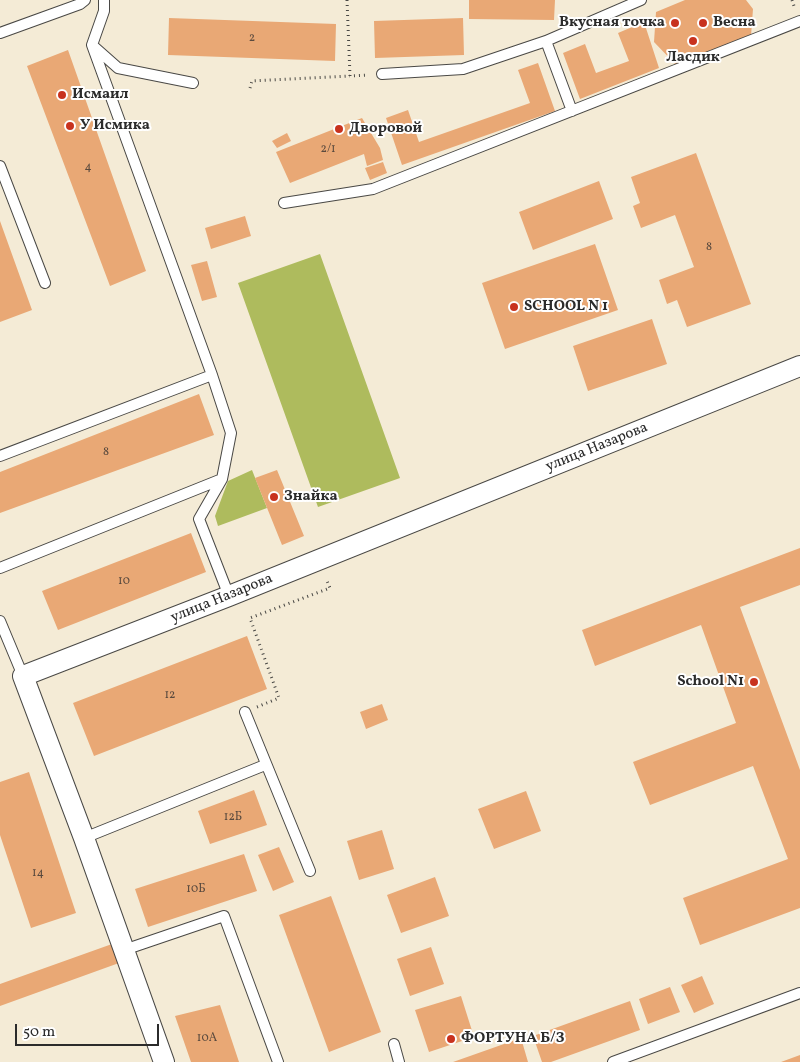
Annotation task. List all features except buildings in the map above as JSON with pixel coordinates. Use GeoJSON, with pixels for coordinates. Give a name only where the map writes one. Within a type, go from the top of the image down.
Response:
{"type":"FeatureCollection","features":[{"type":"Feature","properties":{"kind":"street","name":"улица Назарова"},"geometry":{"type":"LineString","coordinates":[[23,676],[229,596],[800,366]]}},
{"type":"Feature","properties":{"kind":"street"},"geometry":{"type":"LineString","coordinates":[[23,676],[84,838],[164,1062]]}},
{"type":"Feature","properties":{"kind":"lane"},"geometry":{"type":"LineString","coordinates":[[0,32],[80,4],[85,0]]}},
{"type":"Feature","properties":{"kind":"lane"},"geometry":{"type":"LineString","coordinates":[[104,0],[104,12],[92,45],[212,375],[231,433],[222,478],[198,519],[229,596]]}},
{"type":"Feature","properties":{"kind":"lane"},"geometry":{"type":"LineString","coordinates":[[382,74],[463,69],[546,41],[641,0]]}},
{"type":"Feature","properties":{"kind":"lane"},"geometry":{"type":"LineString","coordinates":[[284,203],[373,189],[800,21]]}},
{"type":"Feature","properties":{"kind":"lane"},"geometry":{"type":"LineString","coordinates":[[546,41],[572,111]]}},
{"type":"Feature","properties":{"kind":"lane"},"geometry":{"type":"LineString","coordinates":[[92,45],[118,68],[192,83]]}},
{"type":"Feature","properties":{"kind":"lane"},"geometry":{"type":"LineString","coordinates":[[0,166],[44,283]]}},
{"type":"Feature","properties":{"kind":"lane"},"geometry":{"type":"LineString","coordinates":[[0,456],[212,375]]}},
{"type":"Feature","properties":{"kind":"lane"},"geometry":{"type":"LineString","coordinates":[[0,568],[222,478]]}},
{"type":"Feature","properties":{"kind":"lane"},"geometry":{"type":"LineString","coordinates":[[0,621],[23,676]]}},
{"type":"Feature","properties":{"kind":"lane"},"geometry":{"type":"LineString","coordinates":[[244,712],[310,871]]}},
{"type":"Feature","properties":{"kind":"lane"},"geometry":{"type":"LineString","coordinates":[[84,838],[265,765]]}},
{"type":"Feature","properties":{"kind":"lane"},"geometry":{"type":"LineString","coordinates":[[124,950],[224,916],[278,1062]]}},
{"type":"Feature","properties":{"kind":"lane"},"geometry":{"type":"LineString","coordinates":[[613,1062],[800,993]]}},
{"type":"Feature","properties":{"kind":"lane"},"geometry":{"type":"LineString","coordinates":[[394,1044],[399,1062]]}},
{"type":"Feature","properties":{"kind":"path"},"geometry":{"type":"LineString","coordinates":[[347,0],[350,76]]}},
{"type":"Feature","properties":{"kind":"path"},"geometry":{"type":"LineString","coordinates":[[250,88],[252,81],[382,74]]}},
{"type":"Feature","properties":{"kind":"path"},"geometry":{"type":"LineString","coordinates":[[244,712],[279,698],[250,618],[330,588],[327,581]]}},
{"type":"Feature","properties":{"kind":"green space"},"geometry":{"type":"Polygon","coordinates":[[[320,254],[400,478],[318,507],[238,283],[320,254]]]}},
{"type":"Feature","properties":{"kind":"green space"},"geometry":{"type":"Polygon","coordinates":[[[252,470],[267,508],[218,526],[215,516],[228,481],[252,470]]]}},
{"type":"Feature","properties":{"kind":"place","name":"Вкусная точка"},"geometry":{"type":"Point","coordinates":[675,23]}},
{"type":"Feature","properties":{"kind":"place","name":"Весна"},"geometry":{"type":"Point","coordinates":[703,23]}},
{"type":"Feature","properties":{"kind":"place","name":"Ласдик"},"geometry":{"type":"Point","coordinates":[693,41]}},
{"type":"Feature","properties":{"kind":"place","name":"Исмаил"},"geometry":{"type":"Point","coordinates":[62,95]}},
{"type":"Feature","properties":{"kind":"place","name":"У Исмика"},"geometry":{"type":"Point","coordinates":[70,126]}},
{"type":"Feature","properties":{"kind":"place","name":"Дворовой"},"geometry":{"type":"Point","coordinates":[339,129]}},
{"type":"Feature","properties":{"kind":"place","name":"SCHOOL N 1"},"geometry":{"type":"Point","coordinates":[514,307]}},
{"type":"Feature","properties":{"kind":"place","name":"Знайка"},"geometry":{"type":"Point","coordinates":[274,497]}},
{"type":"Feature","properties":{"kind":"place","name":"School N1"},"geometry":{"type":"Point","coordinates":[754,682]}},
{"type":"Feature","properties":{"kind":"place","name":"ФОРТУНА Б/З"},"geometry":{"type":"Point","coordinates":[451,1039]}}]}
